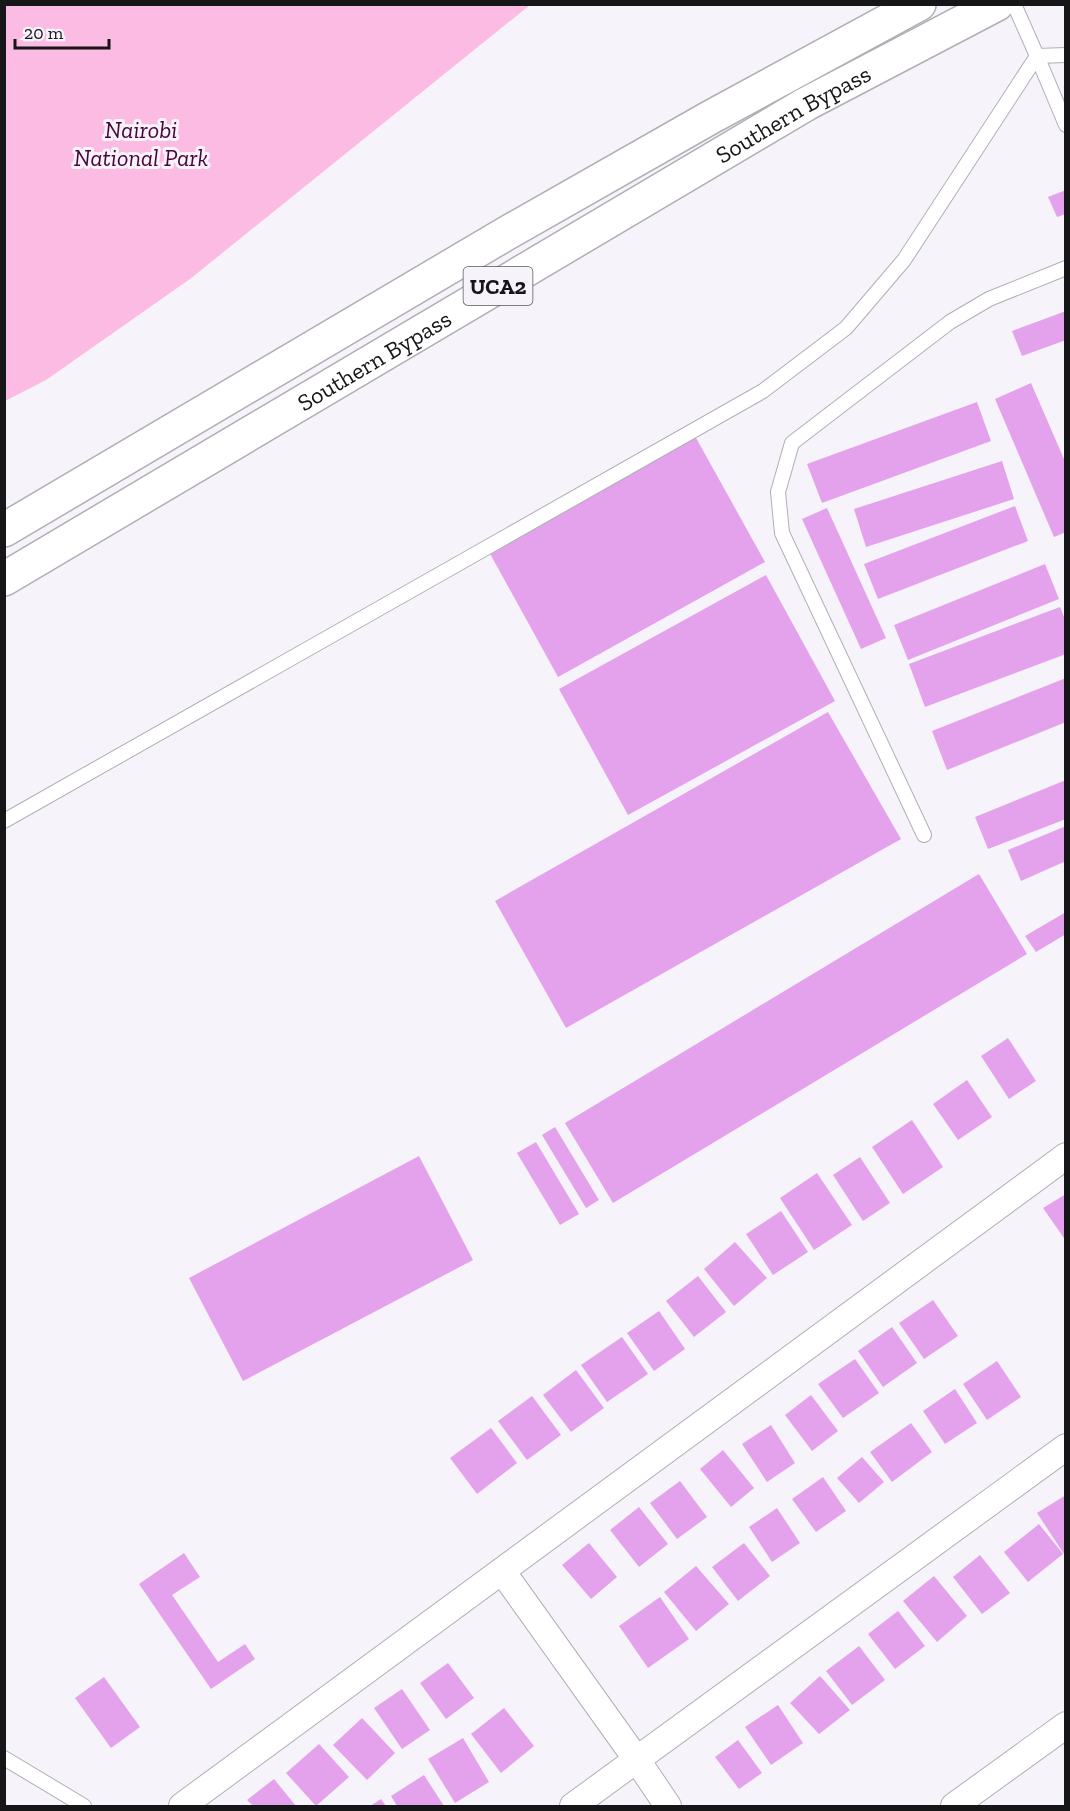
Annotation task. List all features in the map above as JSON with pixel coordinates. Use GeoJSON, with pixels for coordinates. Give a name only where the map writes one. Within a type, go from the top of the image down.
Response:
{"type":"FeatureCollection","features":[{"type":"Feature","properties":{"kind":"highway","name":"Southern Bypass"},"geometry":{"type":"LineString","coordinates":[[4,530],[507,233],[711,117],[919,4]]}},
{"type":"Feature","properties":{"kind":"highway","name":"Southern Bypass"},"geometry":{"type":"LineString","coordinates":[[4,579],[806,104],[997,4]]}},
{"type":"Feature","properties":{"kind":"street"},"geometry":{"type":"LineString","coordinates":[[182,1806],[1065,1156]]}},
{"type":"Feature","properties":{"kind":"street"},"geometry":{"type":"LineString","coordinates":[[573,1806],[1065,1447]]}},
{"type":"Feature","properties":{"kind":"street"},"geometry":{"type":"LineString","coordinates":[[502,1571],[668,1806]]}},
{"type":"Feature","properties":{"kind":"street"},"geometry":{"type":"LineString","coordinates":[[954,1806],[1065,1725]]}},
{"type":"Feature","properties":{"kind":"lane"},"geometry":{"type":"LineString","coordinates":[[1014,4],[1065,125]]}},
{"type":"Feature","properties":{"kind":"lane"},"geometry":{"type":"LineString","coordinates":[[1037,56],[1065,55]]}},
{"type":"Feature","properties":{"kind":"lane"},"geometry":{"type":"LineString","coordinates":[[4,821],[763,391],[846,328],[904,260],[1037,56]]}},
{"type":"Feature","properties":{"kind":"lane"},"geometry":{"type":"LineString","coordinates":[[924,835],[783,533],[778,492],[792,443],[950,322],[989,298],[1065,268]]}},
{"type":"Feature","properties":{"kind":"lane"},"geometry":{"type":"LineString","coordinates":[[4,1758],[84,1806]]}},
{"type":"Feature","properties":{"kind":"green space","name":"Nairobi National Park"},"geometry":{"type":"Polygon","coordinates":[[[5,4],[530,5],[190,279],[46,380],[5,401],[5,4]]]}},
{"type":"Feature","properties":{"kind":"building"},"geometry":{"type":"Polygon","coordinates":[[[1066,190],[1066,214],[1057,217],[1048,197],[1066,190]]]}},
{"type":"Feature","properties":{"kind":"building"},"geometry":{"type":"Polygon","coordinates":[[[1066,311],[1066,340],[1022,356],[1012,331],[1066,311]]]}},
{"type":"Feature","properties":{"kind":"building"},"geometry":{"type":"Polygon","coordinates":[[[1031,383],[1064,459],[1066,459],[1066,532],[1054,537],[995,399],[1031,383]]]}},
{"type":"Feature","properties":{"kind":"building"},"geometry":{"type":"Polygon","coordinates":[[[977,402],[991,441],[822,503],[807,464],[977,402]]]}},
{"type":"Feature","properties":{"kind":"building"},"geometry":{"type":"Polygon","coordinates":[[[695,436],[765,562],[558,677],[488,550],[695,436]]]}},
{"type":"Feature","properties":{"kind":"building"},"geometry":{"type":"Polygon","coordinates":[[[1002,461],[1014,499],[866,547],[854,509],[1002,461]]]}},
{"type":"Feature","properties":{"kind":"building"},"geometry":{"type":"Polygon","coordinates":[[[1015,506],[1028,541],[878,599],[864,564],[1015,506]]]}},
{"type":"Feature","properties":{"kind":"building"},"geometry":{"type":"Polygon","coordinates":[[[827,508],[886,638],[861,649],[802,519],[827,508]]]}},
{"type":"Feature","properties":{"kind":"building"},"geometry":{"type":"Polygon","coordinates":[[[1045,564],[1059,599],[908,660],[894,625],[1045,564]]]}},
{"type":"Feature","properties":{"kind":"building"},"geometry":{"type":"Polygon","coordinates":[[[766,575],[835,701],[628,815],[559,689],[766,575]]]}},
{"type":"Feature","properties":{"kind":"building"},"geometry":{"type":"Polygon","coordinates":[[[1060,607],[1066,622],[1066,654],[925,707],[909,664],[1060,607]]]}},
{"type":"Feature","properties":{"kind":"building"},"geometry":{"type":"Polygon","coordinates":[[[1066,678],[1066,722],[947,770],[932,731],[1066,678]]]}},
{"type":"Feature","properties":{"kind":"building"},"geometry":{"type":"Polygon","coordinates":[[[828,712],[901,839],[566,1028],[495,901],[828,712]]]}},
{"type":"Feature","properties":{"kind":"building"},"geometry":{"type":"Polygon","coordinates":[[[1066,780],[1066,819],[988,849],[975,817],[1066,780]]]}},
{"type":"Feature","properties":{"kind":"building"},"geometry":{"type":"Polygon","coordinates":[[[1066,826],[1066,861],[1021,881],[1008,850],[1066,826]]]}},
{"type":"Feature","properties":{"kind":"building"},"geometry":{"type":"Polygon","coordinates":[[[979,874],[1027,954],[613,1203],[565,1123],[979,874]]]}},
{"type":"Feature","properties":{"kind":"building"},"geometry":{"type":"Polygon","coordinates":[[[1066,912],[1066,934],[1036,952],[1025,936],[1066,912]]]}},
{"type":"Feature","properties":{"kind":"building"},"geometry":{"type":"Polygon","coordinates":[[[1008,1038],[1036,1081],[1009,1099],[981,1056],[1008,1038]]]}},
{"type":"Feature","properties":{"kind":"building"},"geometry":{"type":"Polygon","coordinates":[[[967,1080],[992,1117],[958,1140],[933,1104],[967,1080]]]}},
{"type":"Feature","properties":{"kind":"building"},"geometry":{"type":"Polygon","coordinates":[[[912,1120],[943,1167],[903,1194],[872,1147],[912,1120]]]}},
{"type":"Feature","properties":{"kind":"building"},"geometry":{"type":"Polygon","coordinates":[[[555,1127],[599,1200],[586,1208],[542,1135],[555,1127]]]}},
{"type":"Feature","properties":{"kind":"building"},"geometry":{"type":"Polygon","coordinates":[[[536,1142],[579,1214],[560,1225],[517,1153],[536,1142]]]}},
{"type":"Feature","properties":{"kind":"building"},"geometry":{"type":"Polygon","coordinates":[[[419,1156],[473,1260],[243,1381],[189,1278],[419,1156]]]}},
{"type":"Feature","properties":{"kind":"building"},"geometry":{"type":"Polygon","coordinates":[[[860,1157],[890,1203],[863,1221],[833,1175],[860,1157]]]}},
{"type":"Feature","properties":{"kind":"building"},"geometry":{"type":"Polygon","coordinates":[[[817,1173],[852,1225],[814,1250],[780,1198],[817,1173]]]}},
{"type":"Feature","properties":{"kind":"building"},"geometry":{"type":"Polygon","coordinates":[[[1066,1194],[1066,1241],[1043,1208],[1066,1194]]]}},
{"type":"Feature","properties":{"kind":"building"},"geometry":{"type":"Polygon","coordinates":[[[781,1211],[808,1252],[773,1275],[746,1234],[781,1211]]]}},
{"type":"Feature","properties":{"kind":"building"},"geometry":{"type":"Polygon","coordinates":[[[735,1242],[767,1278],[734,1306],[704,1269],[735,1242]]]}},
{"type":"Feature","properties":{"kind":"building"},"geometry":{"type":"Polygon","coordinates":[[[698,1276],[726,1312],[694,1337],[666,1301],[698,1276]]]}},
{"type":"Feature","properties":{"kind":"building"},"geometry":{"type":"Polygon","coordinates":[[[933,1300],[958,1336],[924,1359],[899,1323],[933,1300]]]}},
{"type":"Feature","properties":{"kind":"building"},"geometry":{"type":"Polygon","coordinates":[[[659,1311],[685,1349],[654,1371],[627,1333],[659,1311]]]}},
{"type":"Feature","properties":{"kind":"building"},"geometry":{"type":"Polygon","coordinates":[[[892,1327],[917,1363],[883,1387],[858,1351],[892,1327]]]}},
{"type":"Feature","properties":{"kind":"building"},"geometry":{"type":"Polygon","coordinates":[[[622,1337],[648,1374],[607,1402],[581,1365],[622,1337]]]}},
{"type":"Feature","properties":{"kind":"building"},"geometry":{"type":"Polygon","coordinates":[[[855,1359],[879,1393],[843,1418],[818,1384],[855,1359]]]}},
{"type":"Feature","properties":{"kind":"building"},"geometry":{"type":"Polygon","coordinates":[[[997,1361],[1021,1397],[987,1420],[963,1384],[997,1361]]]}},
{"type":"Feature","properties":{"kind":"building"},"geometry":{"type":"Polygon","coordinates":[[[576,1370],[604,1408],[571,1432],[543,1395],[576,1370]]]}},
{"type":"Feature","properties":{"kind":"building"},"geometry":{"type":"Polygon","coordinates":[[[955,1389],[977,1423],[945,1444],[923,1411],[955,1389]]]}},
{"type":"Feature","properties":{"kind":"building"},"geometry":{"type":"Polygon","coordinates":[[[811,1395],[838,1431],[812,1451],[785,1415],[811,1395]]]}},
{"type":"Feature","properties":{"kind":"building"},"geometry":{"type":"Polygon","coordinates":[[[532,1396],[561,1435],[527,1460],[498,1421],[532,1396]]]}},
{"type":"Feature","properties":{"kind":"building"},"geometry":{"type":"Polygon","coordinates":[[[911,1423],[932,1452],[892,1482],[870,1452],[911,1423]]]}},
{"type":"Feature","properties":{"kind":"building"},"geometry":{"type":"Polygon","coordinates":[[[771,1425],[795,1463],[767,1482],[742,1444],[771,1425]]]}},
{"type":"Feature","properties":{"kind":"building"},"geometry":{"type":"Polygon","coordinates":[[[491,1428],[517,1463],[477,1494],[450,1458],[491,1428]]]}},
{"type":"Feature","properties":{"kind":"building"},"geometry":{"type":"Polygon","coordinates":[[[723,1450],[754,1488],[731,1507],[700,1469],[723,1450]]]}},
{"type":"Feature","properties":{"kind":"building"},"geometry":{"type":"Polygon","coordinates":[[[862,1457],[884,1482],[859,1503],[837,1478],[862,1457]]]}},
{"type":"Feature","properties":{"kind":"building"},"geometry":{"type":"Polygon","coordinates":[[[823,1477],[846,1511],[816,1532],[792,1499],[823,1477]]]}},
{"type":"Feature","properties":{"kind":"building"},"geometry":{"type":"Polygon","coordinates":[[[680,1481],[707,1517],[677,1539],[650,1503],[680,1481]]]}},
{"type":"Feature","properties":{"kind":"building"},"geometry":{"type":"Polygon","coordinates":[[[1066,1495],[1066,1553],[1064,1554],[1037,1513],[1066,1495]]]}},
{"type":"Feature","properties":{"kind":"building"},"geometry":{"type":"Polygon","coordinates":[[[639,1507],[668,1544],[639,1567],[610,1530],[639,1507]]]}},
{"type":"Feature","properties":{"kind":"building"},"geometry":{"type":"Polygon","coordinates":[[[777,1508],[800,1543],[772,1562],[749,1527],[777,1508]]]}},
{"type":"Feature","properties":{"kind":"building"},"geometry":{"type":"Polygon","coordinates":[[[1039,1524],[1063,1554],[1028,1582],[1004,1552],[1039,1524]]]}},
{"type":"Feature","properties":{"kind":"building"},"geometry":{"type":"Polygon","coordinates":[[[589,1543],[617,1577],[591,1599],[562,1565],[589,1543]]]}},
{"type":"Feature","properties":{"kind":"building"},"geometry":{"type":"Polygon","coordinates":[[[744,1543],[770,1576],[738,1601],[712,1567],[744,1543]]]}},
{"type":"Feature","properties":{"kind":"building"},"geometry":{"type":"Polygon","coordinates":[[[184,1553],[200,1577],[172,1595],[218,1662],[245,1644],[255,1659],[211,1689],[139,1584],[184,1553]]]}},
{"type":"Feature","properties":{"kind":"building"},"geometry":{"type":"Polygon","coordinates":[[[980,1555],[1010,1593],[982,1614],[953,1577],[980,1555]]]}},
{"type":"Feature","properties":{"kind":"building"},"geometry":{"type":"Polygon","coordinates":[[[696,1566],[729,1604],[696,1631],[664,1592],[696,1566]]]}},
{"type":"Feature","properties":{"kind":"building"},"geometry":{"type":"Polygon","coordinates":[[[934,1576],[967,1616],[937,1642],[903,1601],[934,1576]]]}},
{"type":"Feature","properties":{"kind":"building"},"geometry":{"type":"Polygon","coordinates":[[[660,1597],[689,1639],[648,1668],[619,1626],[660,1597]]]}},
{"type":"Feature","properties":{"kind":"building"},"geometry":{"type":"Polygon","coordinates":[[[898,1611],[925,1646],[895,1669],[868,1634],[898,1611]]]}},
{"type":"Feature","properties":{"kind":"building"},"geometry":{"type":"Polygon","coordinates":[[[859,1646],[885,1680],[852,1705],[826,1671],[859,1646]]]}},
{"type":"Feature","properties":{"kind":"building"},"geometry":{"type":"Polygon","coordinates":[[[448,1663],[474,1698],[446,1719],[420,1683],[448,1663]]]}},
{"type":"Feature","properties":{"kind":"building"},"geometry":{"type":"Polygon","coordinates":[[[820,1676],[850,1710],[819,1734],[790,1703],[820,1676]]]}},
{"type":"Feature","properties":{"kind":"building"},"geometry":{"type":"Polygon","coordinates":[[[104,1677],[140,1727],[111,1748],[75,1698],[104,1677]]]}},
{"type":"Feature","properties":{"kind":"building"},"geometry":{"type":"Polygon","coordinates":[[[402,1689],[430,1730],[402,1749],[374,1708],[402,1689]]]}},
{"type":"Feature","properties":{"kind":"building"},"geometry":{"type":"Polygon","coordinates":[[[778,1705],[803,1743],[771,1765],[745,1727],[778,1705]]]}},
{"type":"Feature","properties":{"kind":"building"},"geometry":{"type":"Polygon","coordinates":[[[504,1708],[534,1746],[501,1773],[471,1734],[504,1708]]]}},
{"type":"Feature","properties":{"kind":"building"},"geometry":{"type":"Polygon","coordinates":[[[362,1718],[395,1753],[367,1780],[333,1745],[362,1718]]]}},
{"type":"Feature","properties":{"kind":"building"},"geometry":{"type":"Polygon","coordinates":[[[463,1738],[489,1782],[455,1803],[428,1759],[463,1738]]]}},
{"type":"Feature","properties":{"kind":"building"},"geometry":{"type":"Polygon","coordinates":[[[738,1740],[762,1773],[739,1789],[715,1757],[738,1740]]]}},
{"type":"Feature","properties":{"kind":"building"},"geometry":{"type":"Polygon","coordinates":[[[319,1744],[349,1777],[316,1806],[286,1773],[319,1744]]]}},
{"type":"Feature","properties":{"kind":"building"},"geometry":{"type":"Polygon","coordinates":[[[424,1775],[444,1806],[397,1806],[391,1796],[424,1775]]]}},
{"type":"Feature","properties":{"kind":"building"},"geometry":{"type":"Polygon","coordinates":[[[274,1779],[296,1806],[253,1806],[247,1800],[274,1779]]]}},
{"type":"Feature","properties":{"kind":"building"},"geometry":{"type":"Polygon","coordinates":[[[381,1799],[386,1806],[370,1806],[381,1799]]]}}]}
